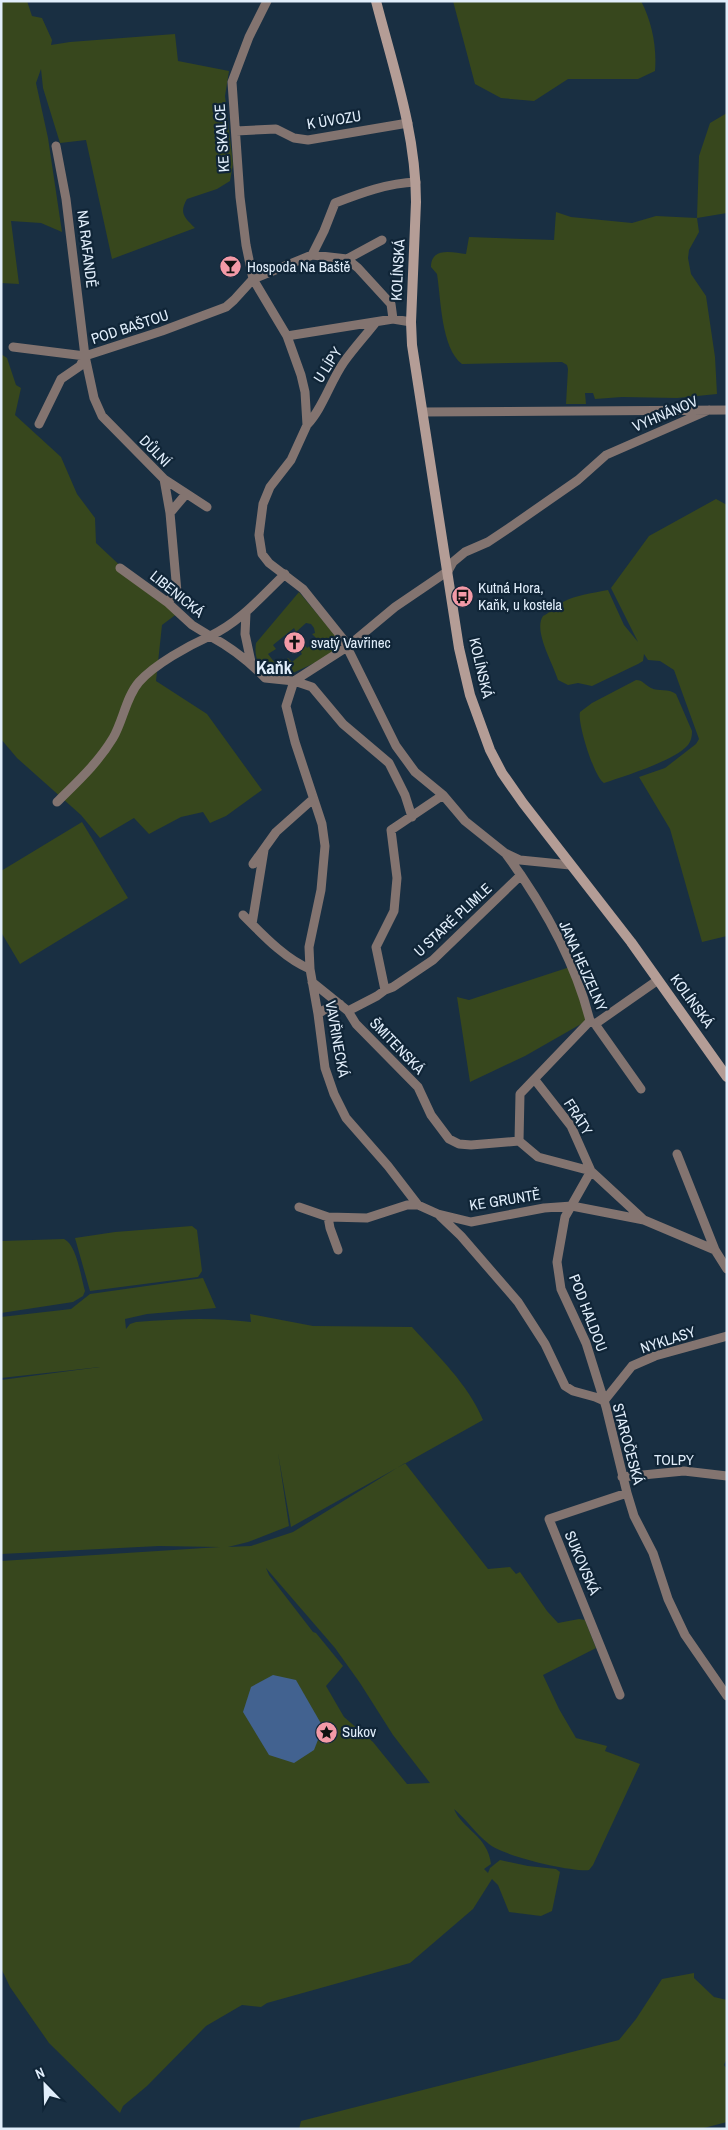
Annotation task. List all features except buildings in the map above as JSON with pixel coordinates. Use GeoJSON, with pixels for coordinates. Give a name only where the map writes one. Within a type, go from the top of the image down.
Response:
{"type":"FeatureCollection","features":[{"type":"Feature","properties":{"kind":"street","name":"KE SKALCE"},"geometry":{"type":"LineString","coordinates":[[267,1],[249,37],[232,82],[240,197],[246,245],[253,279],[288,336],[301,375],[306,425]]}},
{"type":"Feature","properties":{"kind":"street","name":"KOLÍNSKÁ"},"geometry":{"type":"LineString","coordinates":[[376,1],[408,123],[416,182],[411,322],[412,345],[459,648],[470,695],[490,750],[502,774],[658,980],[727,1077]]}},
{"type":"Feature","properties":{"kind":"street","name":"K ÚVOZU"},"geometry":{"type":"LineString","coordinates":[[236,132],[276,129],[294,138],[308,140],[408,123]]}},
{"type":"Feature","properties":{"kind":"street","name":"NA RAFANDĚ"},"geometry":{"type":"LineString","coordinates":[[56,146],[66,199],[85,356]]}},
{"type":"Feature","properties":{"kind":"street"},"geometry":{"type":"LineString","coordinates":[[312,254],[335,203],[381,188],[416,182]]}},
{"type":"Feature","properties":{"kind":"street"},"geometry":{"type":"LineString","coordinates":[[346,259],[382,240]]}},
{"type":"Feature","properties":{"kind":"street"},"geometry":{"type":"LineString","coordinates":[[253,279],[312,254],[346,259],[358,268],[391,304],[393,319]]}},
{"type":"Feature","properties":{"kind":"street","name":"POD BAŠTOU"},"geometry":{"type":"LineString","coordinates":[[39,424],[61,379],[80,366],[85,356],[162,331],[226,307],[253,279]]}},
{"type":"Feature","properties":{"kind":"street","name":"U LÍPY"},"geometry":{"type":"LineString","coordinates":[[288,336],[345,325],[393,319],[411,322]]}},
{"type":"Feature","properties":{"kind":"street","name":"U LÍPY"},"geometry":{"type":"LineString","coordinates":[[306,425],[315,417],[324,396],[344,362],[376,322]]}},
{"type":"Feature","properties":{"kind":"street"},"geometry":{"type":"LineString","coordinates":[[13,347],[85,356]]}},
{"type":"Feature","properties":{"kind":"street","name":"DŮLNÍ"},"geometry":{"type":"LineString","coordinates":[[85,356],[94,398],[102,416],[164,479],[170,513],[177,592],[167,602]]}},
{"type":"Feature","properties":{"kind":"street"},"geometry":{"type":"LineString","coordinates":[[709,410],[727,410]]}},
{"type":"Feature","properties":{"kind":"street","name":"VYHNÁNOV"},"geometry":{"type":"LineString","coordinates":[[423,412],[709,410]]}},
{"type":"Feature","properties":{"kind":"street","name":"VYHNÁNOV"},"geometry":{"type":"LineString","coordinates":[[347,647],[395,607],[448,571],[453,562],[465,552],[488,542],[509,528],[578,480],[606,455],[709,410]]}},
{"type":"Feature","properties":{"kind":"street"},"geometry":{"type":"LineString","coordinates":[[306,425],[291,460],[270,487],[263,504],[259,535],[261,549],[269,563],[302,589],[325,615],[347,647],[396,746],[415,772],[443,795],[465,821],[505,853],[520,860],[570,865]]}},
{"type":"Feature","properties":{"kind":"street"},"geometry":{"type":"LineString","coordinates":[[164,479],[207,507]]}},
{"type":"Feature","properties":{"kind":"street"},"geometry":{"type":"LineString","coordinates":[[170,513],[186,494]]}},
{"type":"Feature","properties":{"kind":"street","name":"LIBENICKÁ"},"geometry":{"type":"LineString","coordinates":[[120,568],[167,602],[192,626],[210,636],[224,630],[246,613],[285,574]]}},
{"type":"Feature","properties":{"kind":"street"},"geometry":{"type":"LineString","coordinates":[[246,613],[245,634],[251,664]]}},
{"type":"Feature","properties":{"kind":"street"},"geometry":{"type":"LineString","coordinates":[[57,802],[92,768],[113,737],[138,683],[152,671],[196,642],[210,636],[228,645],[265,678],[294,681],[312,687],[343,724],[389,762],[405,795],[412,817]]}},
{"type":"Feature","properties":{"kind":"street"},"geometry":{"type":"LineString","coordinates":[[294,681],[347,647]]}},
{"type":"Feature","properties":{"kind":"street","name":"VAVŘINECKÁ"},"geometry":{"type":"LineString","coordinates":[[294,681],[286,706],[295,742],[322,824],[325,846],[321,890],[309,947],[310,969],[325,1068],[334,1094],[346,1118],[388,1166],[418,1205]]}},
{"type":"Feature","properties":{"kind":"street"},"geometry":{"type":"LineString","coordinates":[[383,756],[396,746]]}},
{"type":"Feature","properties":{"kind":"street"},"geometry":{"type":"LineString","coordinates":[[385,990],[376,947],[394,911],[397,878],[391,830],[443,795]]}},
{"type":"Feature","properties":{"kind":"street"},"geometry":{"type":"LineString","coordinates":[[253,864],[264,847],[282,826],[313,799]]}},
{"type":"Feature","properties":{"kind":"street"},"geometry":{"type":"LineString","coordinates":[[252,924],[264,847]]}},
{"type":"Feature","properties":{"kind":"street","name":"JANA HEJZELNY"},"geometry":{"type":"LineString","coordinates":[[505,853],[538,900],[570,962],[593,1022],[658,980]]}},
{"type":"Feature","properties":{"kind":"street","name":"U STARÉ PLIMLE"},"geometry":{"type":"LineString","coordinates":[[348,1011],[385,990],[393,988],[433,960],[521,875]]}},
{"type":"Feature","properties":{"kind":"street"},"geometry":{"type":"LineString","coordinates":[[243,915],[288,955],[310,969]]}},
{"type":"Feature","properties":{"kind":"street","name":"ŠMITENSKÁ"},"geometry":{"type":"LineString","coordinates":[[312,982],[348,1011],[356,1024],[418,1087],[432,1115],[449,1139],[459,1144],[471,1145],[519,1141]]}},
{"type":"Feature","properties":{"kind":"street"},"geometry":{"type":"LineString","coordinates":[[318,1014],[340,1004]]}},
{"type":"Feature","properties":{"kind":"street"},"geometry":{"type":"LineString","coordinates":[[572,1206],[591,1171],[538,1157],[519,1141],[520,1094],[593,1022],[641,1089]]}},
{"type":"Feature","properties":{"kind":"street","name":"FRÁTY"},"geometry":{"type":"LineString","coordinates":[[536,1080],[570,1126],[591,1171]]}},
{"type":"Feature","properties":{"kind":"street"},"geometry":{"type":"LineString","coordinates":[[677,1154],[715,1250],[723,1259],[727,1269]]}},
{"type":"Feature","properties":{"kind":"street","name":"KE GRUNTĚ"},"geometry":{"type":"LineString","coordinates":[[591,1171],[644,1220]]}},
{"type":"Feature","properties":{"kind":"street"},"geometry":{"type":"LineString","coordinates":[[299,1207],[328,1217],[367,1218],[407,1205],[418,1205]]}},
{"type":"Feature","properties":{"kind":"street","name":"KE GRUNTĚ"},"geometry":{"type":"LineString","coordinates":[[418,1205],[438,1214],[471,1222],[544,1208],[572,1206],[644,1220],[715,1250]]}},
{"type":"Feature","properties":{"kind":"street","name":"POD HALDOU"},"geometry":{"type":"LineString","coordinates":[[572,1206],[565,1218],[560,1237],[557,1262],[559,1280],[565,1299],[586,1343],[604,1401]]}},
{"type":"Feature","properties":{"kind":"street","name":"STAROČESKÁ"},"geometry":{"type":"LineString","coordinates":[[438,1214],[461,1236],[523,1309],[545,1344],[565,1386],[573,1391],[604,1401],[622,1477],[634,1516],[653,1553],[668,1599],[679,1624],[727,1696]]}},
{"type":"Feature","properties":{"kind":"street"},"geometry":{"type":"LineString","coordinates":[[328,1217],[338,1250]]}},
{"type":"Feature","properties":{"kind":"street"},"geometry":{"type":"LineString","coordinates":[[461,1236],[471,1222]]}},
{"type":"Feature","properties":{"kind":"street","name":"NYKLASY"},"geometry":{"type":"LineString","coordinates":[[604,1401],[632,1366],[654,1356],[727,1336]]}},
{"type":"Feature","properties":{"kind":"street","name":"TOLPY"},"geometry":{"type":"LineString","coordinates":[[622,1477],[684,1471],[727,1476]]}},
{"type":"Feature","properties":{"kind":"street","name":"SUKOVSKÁ"},"geometry":{"type":"LineString","coordinates":[[620,1695],[549,1519],[627,1492]]}},
{"type":"Feature","properties":{"kind":"green space"},"geometry":{"type":"Polygon","coordinates":[[[1,1],[27,1],[32,16],[42,18],[52,40],[51,45],[175,34],[178,61],[229,71],[225,96],[233,164],[230,181],[217,189],[187,199],[183,208],[184,215],[195,228],[112,259],[86,140],[60,143],[43,88],[41,69],[36,83],[48,138],[62,232],[41,223],[11,221],[19,284],[1,283],[1,1]]]}},
{"type":"Feature","properties":{"kind":"green space"},"geometry":{"type":"Polygon","coordinates":[[[453,1],[641,1],[653,35],[655,71],[638,79],[568,79],[534,101],[501,98],[475,84],[453,1]]]}},
{"type":"Feature","properties":{"kind":"green space"},"geometry":{"type":"Polygon","coordinates":[[[727,113],[727,213],[697,218],[699,156],[710,123],[727,113]]]}},
{"type":"Feature","properties":{"kind":"green space"},"geometry":{"type":"Polygon","coordinates":[[[556,212],[571,217],[632,223],[656,216],[697,218],[699,232],[689,250],[688,258],[691,274],[706,296],[715,357],[717,394],[677,398],[622,397],[595,399],[593,393],[585,393],[586,404],[566,404],[568,369],[567,365],[562,362],[462,364],[455,357],[443,322],[437,274],[431,267],[434,256],[443,252],[466,254],[469,237],[554,240],[556,212]]]}},
{"type":"Feature","properties":{"kind":"green space"},"geometry":{"type":"Polygon","coordinates":[[[1,354],[7,358],[16,385],[21,388],[15,415],[61,457],[77,494],[95,518],[96,543],[143,587],[178,613],[162,625],[156,681],[207,714],[262,790],[226,816],[210,823],[203,812],[181,817],[149,834],[134,818],[100,838],[81,815],[17,758],[1,739],[1,354]]]}},
{"type":"Feature","properties":{"kind":"green space"},"geometry":{"type":"Polygon","coordinates":[[[716,499],[727,505],[727,936],[702,942],[670,829],[639,777],[665,768],[696,744],[699,739],[674,670],[660,661],[648,660],[644,654],[643,661],[592,686],[578,683],[568,685],[558,680],[540,630],[543,616],[563,602],[579,596],[608,590],[624,625],[638,642],[611,588],[649,536],[716,499]]]}},
{"type":"Feature","properties":{"kind":"green space"},"geometry":{"type":"Polygon","coordinates":[[[299,592],[335,635],[339,647],[319,661],[284,677],[265,674],[257,660],[256,643],[299,592]],[[306,623],[296,632],[294,628],[273,645],[276,649],[268,654],[275,663],[280,659],[285,661],[288,658],[292,662],[302,654],[299,649],[305,645],[307,648],[316,641],[312,634],[315,633],[311,624],[306,623]]]}},
{"type":"Feature","properties":{"kind":"green space"},"geometry":{"type":"Polygon","coordinates":[[[636,680],[654,689],[670,691],[676,694],[692,731],[691,739],[687,746],[671,757],[604,783],[596,772],[588,750],[581,727],[580,712],[592,703],[636,680]]]}},
{"type":"Feature","properties":{"kind":"green space"},"geometry":{"type":"Polygon","coordinates":[[[82,822],[128,898],[20,964],[1,932],[1,871],[82,822]]]}},
{"type":"Feature","properties":{"kind":"green space"},"geometry":{"type":"Polygon","coordinates":[[[573,966],[588,1020],[525,1056],[470,1082],[457,997],[469,1000],[573,966]]]}},
{"type":"Feature","properties":{"kind":"green space"},"geometry":{"type":"Polygon","coordinates":[[[192,1226],[197,1230],[202,1271],[198,1277],[90,1291],[75,1238],[115,1232],[192,1226]]]}},
{"type":"Feature","properties":{"kind":"green space"},"geometry":{"type":"Polygon","coordinates":[[[64,1239],[72,1248],[78,1262],[85,1291],[83,1296],[73,1302],[1,1313],[1,1241],[64,1239]]]}},
{"type":"Feature","properties":{"kind":"green space"},"geometry":{"type":"Polygon","coordinates":[[[203,1278],[216,1308],[147,1314],[125,1319],[126,1329],[130,1324],[136,1322],[165,1320],[208,1319],[251,1322],[250,1314],[313,1326],[412,1327],[461,1382],[483,1420],[405,1463],[488,1569],[510,1567],[516,1574],[520,1572],[547,1611],[558,1623],[579,1619],[585,1620],[596,1648],[543,1675],[559,1709],[576,1738],[607,1746],[605,1751],[640,1764],[589,1870],[538,1862],[497,1849],[484,1840],[454,1809],[485,1846],[491,1864],[484,1869],[488,1873],[490,1868],[500,1860],[556,1869],[560,1872],[552,1911],[541,1916],[509,1912],[498,1885],[492,1879],[473,1909],[410,1963],[267,2003],[261,2007],[242,2005],[206,2026],[147,2086],[123,2106],[120,2113],[49,2043],[10,1987],[1,1968],[1,1561],[220,1547],[159,1546],[1,1554],[1,1380],[100,1367],[1,1378],[1,1317],[71,1309],[90,1294],[203,1278]],[[278,1453],[289,1526],[248,1542],[228,1547],[251,1546],[293,1532],[397,1468],[291,1527],[278,1453]],[[266,1568],[269,1575],[313,1632],[316,1633],[343,1666],[326,1686],[344,1717],[373,1742],[407,1784],[430,1783],[393,1735],[335,1648],[266,1568]]]}},
{"type":"Feature","properties":{"kind":"green space"},"geometry":{"type":"Polygon","coordinates":[[[694,1973],[694,1978],[714,1997],[727,2000],[727,2058],[724,2065],[727,2069],[727,2122],[700,2129],[299,2129],[301,2121],[619,2040],[636,2019],[662,1979],[694,1973]]]}},
{"type":"Feature","properties":{"kind":"water"},"geometry":{"type":"Polygon","coordinates":[[[273,1675],[296,1680],[323,1727],[314,1750],[294,1763],[269,1755],[243,1712],[251,1687],[273,1675]]]}},
{"type":"Feature","properties":{"kind":"place","name":"Hospoda Na Baště"},"geometry":{"type":"Point","coordinates":[231,267]}},
{"type":"Feature","properties":{"kind":"place","name":"Kutná Hora, Kaňk, u kostela"},"geometry":{"type":"Point","coordinates":[462,597]}},
{"type":"Feature","properties":{"kind":"place","name":"svatý Vavřinec"},"geometry":{"type":"Point","coordinates":[295,643]}},
{"type":"Feature","properties":{"kind":"place","name":"Sukov"},"geometry":{"type":"Point","coordinates":[326,1732]}},
{"type":"Feature","properties":{"kind":"district","name":"Kaňk"},"geometry":{"type":"Point","coordinates":[274,668]}}]}
